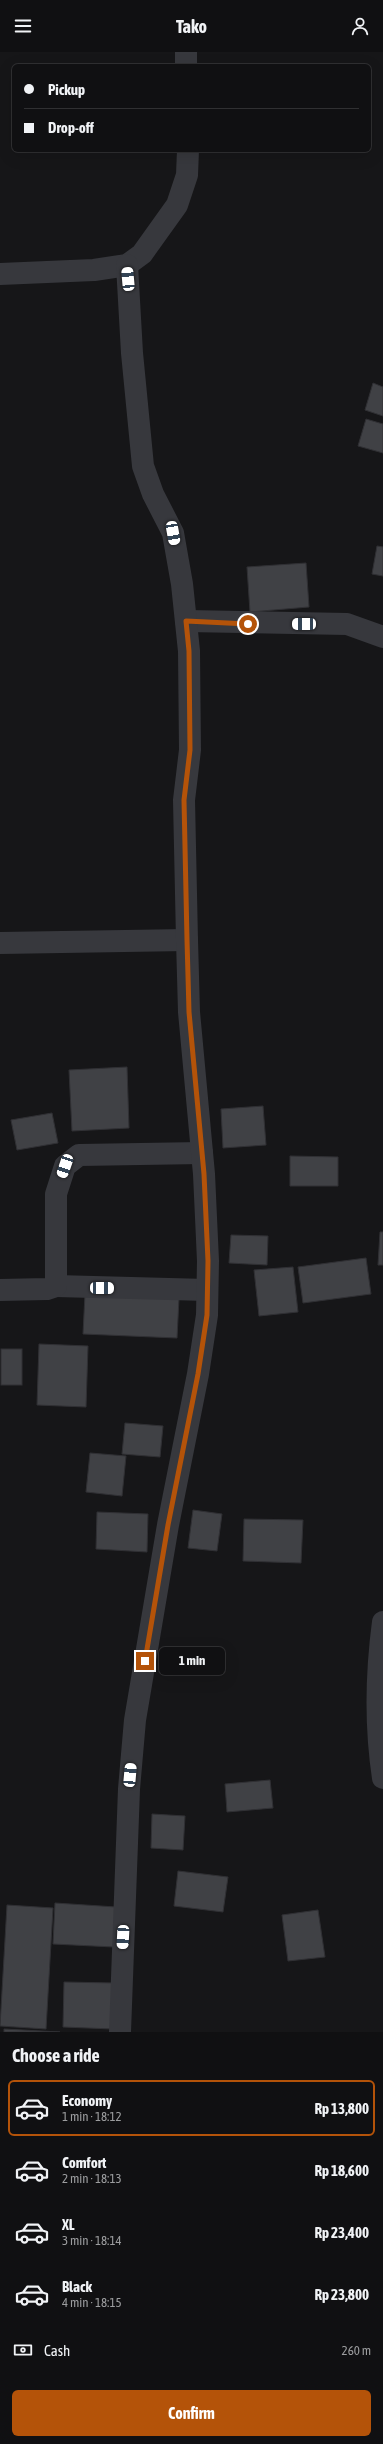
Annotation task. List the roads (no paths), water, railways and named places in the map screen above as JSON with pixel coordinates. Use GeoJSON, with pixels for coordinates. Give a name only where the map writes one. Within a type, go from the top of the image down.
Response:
{"type":"FeatureCollection","features":[{"type":"Feature","properties":{"kind":"street"},"geometry":{"type":"LineString","coordinates":[[186,52],[186,64]]}},
{"type":"Feature","properties":{"kind":"street"},"geometry":{"type":"LineString","coordinates":[[0,274],[94,270],[127,265],[142,254],[177,205],[187,175],[188,152]]}},
{"type":"Feature","properties":{"kind":"street"},"geometry":{"type":"LineString","coordinates":[[120,2032],[129,1789],[135,1720],[168,1525],[198,1374],[207,1315],[208,1253],[202,1153],[189,1012],[184,800],[190,742],[189,651],[173,533],[153,494],[143,466],[132,354],[127,265]]}},
{"type":"Feature","properties":{"kind":"street"},"geometry":{"type":"LineString","coordinates":[[186,621],[347,624],[383,637]]}},
{"type":"Feature","properties":{"kind":"street"},"geometry":{"type":"LineString","coordinates":[[0,943],[187,940]]}},
{"type":"Feature","properties":{"kind":"street"},"geometry":{"type":"LineString","coordinates":[[56,1286],[56,1194],[65,1166],[79,1155],[202,1153]]}},
{"type":"Feature","properties":{"kind":"street"},"geometry":{"type":"LineString","coordinates":[[0,1290],[47,1289],[56,1286],[207,1290]]}},
{"type":"Feature","properties":{"kind":"street"},"geometry":{"type":"LineString","coordinates":[[383,1622],[376,1702],[377,1739],[383,1778]]}}]}
